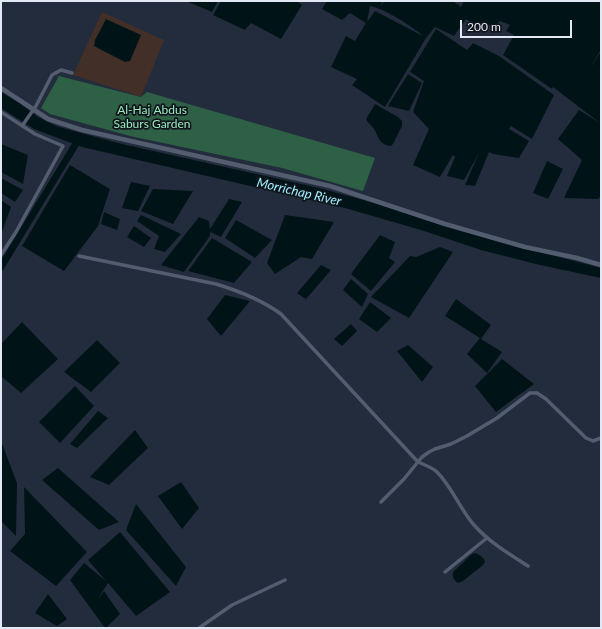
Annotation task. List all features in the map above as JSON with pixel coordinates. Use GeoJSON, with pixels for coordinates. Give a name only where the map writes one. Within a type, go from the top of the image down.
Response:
{"type":"FeatureCollection","features":[{"type":"Feature","properties":{"kind":"street"},"geometry":{"type":"LineString","coordinates":[[22,126],[34,110],[55,73],[61,70],[72,73]]}},
{"type":"Feature","properties":{"kind":"street"},"geometry":{"type":"LineString","coordinates":[[1,88],[48,119],[82,130],[330,186],[497,239],[601,265]]}},
{"type":"Feature","properties":{"kind":"street"},"geometry":{"type":"LineString","coordinates":[[1,112],[34,134],[63,146],[16,232],[1,255]]}},
{"type":"Feature","properties":{"kind":"street"},"geometry":{"type":"LineString","coordinates":[[80,256],[216,284],[272,307],[281,314],[418,462],[436,470],[474,524],[487,538],[528,566]]}},
{"type":"Feature","properties":{"kind":"street"},"geometry":{"type":"LineString","coordinates":[[381,502],[422,457],[435,449],[450,444],[489,423],[530,393],[537,393],[546,399],[586,438],[593,441],[601,438]]}},
{"type":"Feature","properties":{"kind":"street"},"geometry":{"type":"LineString","coordinates":[[445,572],[487,538]]}},
{"type":"Feature","properties":{"kind":"street"},"geometry":{"type":"LineString","coordinates":[[199,628],[232,606],[285,580]]}},
{"type":"Feature","properties":{"kind":"shaded area"},"geometry":{"type":"Polygon","coordinates":[[[102,12],[164,40],[141,97],[73,75],[102,12]]]}},
{"type":"Feature","properties":{"kind":"green space","name":"Al-Haj Abdus Saburs Garden"},"geometry":{"type":"Polygon","coordinates":[[[59,76],[141,97],[147,92],[375,158],[363,191],[282,168],[130,136],[50,114],[41,108],[59,76]]]}},
{"type":"Feature","properties":{"kind":"water"},"geometry":{"type":"Polygon","coordinates":[[[186,1],[218,1],[212,12],[186,1]]]}},
{"type":"Feature","properties":{"kind":"water"},"geometry":{"type":"Polygon","coordinates":[[[221,1],[296,1],[302,5],[281,39],[251,23],[245,30],[213,15],[221,1]]]}},
{"type":"Feature","properties":{"kind":"water"},"geometry":{"type":"Polygon","coordinates":[[[327,1],[383,1],[380,6],[385,1],[453,1],[461,7],[464,1],[601,1],[601,49],[590,69],[601,51],[601,196],[598,199],[564,198],[582,160],[558,139],[579,110],[600,123],[553,87],[552,89],[503,55],[514,35],[506,31],[510,25],[500,21],[495,27],[484,23],[479,28],[466,19],[454,36],[435,27],[426,38],[385,107],[352,85],[357,79],[331,67],[346,36],[355,41],[366,23],[350,13],[342,20],[322,9],[327,1]],[[370,6],[367,22],[375,11],[423,36],[398,18],[370,6]]]}},
{"type":"Feature","properties":{"kind":"water"},"geometry":{"type":"Polygon","coordinates":[[[106,19],[141,35],[130,61],[125,62],[94,46],[95,40],[106,19]]]}},
{"type":"Feature","properties":{"kind":"water"},"geometry":{"type":"Polygon","coordinates":[[[436,29],[467,50],[473,43],[499,56],[554,95],[532,139],[511,126],[509,129],[529,141],[519,158],[489,152],[475,186],[465,185],[479,153],[464,180],[447,176],[455,157],[453,155],[440,177],[413,165],[429,129],[413,112],[424,81],[410,72],[436,29]]]}},
{"type":"Feature","properties":{"kind":"water"},"geometry":{"type":"Polygon","coordinates":[[[408,74],[422,83],[409,111],[388,106],[408,74]]]}},
{"type":"Feature","properties":{"kind":"water","name":"Morrichap River"},"geometry":{"type":"Polygon","coordinates":[[[1,92],[38,117],[56,126],[122,144],[319,188],[404,211],[482,237],[601,268],[601,278],[540,265],[481,250],[421,230],[345,208],[82,147],[34,129],[1,108],[1,92]]]}},
{"type":"Feature","properties":{"kind":"water"},"geometry":{"type":"Polygon","coordinates":[[[375,104],[398,117],[402,121],[402,126],[391,146],[384,144],[378,138],[374,129],[366,119],[375,104]]]}},
{"type":"Feature","properties":{"kind":"water"},"geometry":{"type":"Polygon","coordinates":[[[1,144],[28,155],[23,184],[1,172],[1,144]]]}},
{"type":"Feature","properties":{"kind":"water"},"geometry":{"type":"Polygon","coordinates":[[[547,161],[563,169],[548,199],[533,193],[547,161]]]}},
{"type":"Feature","properties":{"kind":"water"},"geometry":{"type":"Polygon","coordinates":[[[70,165],[110,189],[98,226],[64,271],[22,246],[70,165]]]}},
{"type":"Feature","properties":{"kind":"water"},"geometry":{"type":"Polygon","coordinates":[[[1,178],[23,190],[15,202],[1,193],[1,178]]]}},
{"type":"Feature","properties":{"kind":"water"},"geometry":{"type":"Polygon","coordinates":[[[131,182],[150,186],[138,211],[122,208],[131,182]]]}},
{"type":"Feature","properties":{"kind":"water"},"geometry":{"type":"Polygon","coordinates":[[[153,189],[193,191],[173,224],[141,211],[153,189]]]}},
{"type":"Feature","properties":{"kind":"water"},"geometry":{"type":"Polygon","coordinates":[[[229,199],[242,202],[221,237],[210,232],[210,236],[184,272],[161,265],[199,217],[209,221],[210,229],[229,199]]]}},
{"type":"Feature","properties":{"kind":"water"},"geometry":{"type":"Polygon","coordinates":[[[1,200],[11,207],[2,232],[1,231],[1,200]]]}},
{"type":"Feature","properties":{"kind":"water"},"geometry":{"type":"Polygon","coordinates":[[[104,212],[120,219],[117,230],[101,224],[104,212]]]}},
{"type":"Feature","properties":{"kind":"water"},"geometry":{"type":"Polygon","coordinates":[[[141,215],[181,234],[165,252],[154,249],[159,236],[137,221],[141,215]]]}},
{"type":"Feature","properties":{"kind":"water"},"geometry":{"type":"Polygon","coordinates":[[[285,215],[334,222],[312,259],[301,257],[275,274],[267,263],[285,215]]]}},
{"type":"Feature","properties":{"kind":"water"},"geometry":{"type":"Polygon","coordinates":[[[236,220],[272,240],[255,258],[225,238],[236,220]]]}},
{"type":"Feature","properties":{"kind":"water"},"geometry":{"type":"Polygon","coordinates":[[[134,226],[151,238],[144,247],[127,237],[134,226]]]}},
{"type":"Feature","properties":{"kind":"water"},"geometry":{"type":"Polygon","coordinates":[[[380,235],[395,242],[389,258],[395,262],[371,291],[351,274],[380,235]]]}},
{"type":"Feature","properties":{"kind":"water"},"geometry":{"type":"Polygon","coordinates":[[[212,238],[252,262],[234,283],[188,271],[212,238]]]}},
{"type":"Feature","properties":{"kind":"water"},"geometry":{"type":"Polygon","coordinates":[[[440,247],[453,252],[409,318],[371,297],[410,256],[416,257],[440,247]]]}},
{"type":"Feature","properties":{"kind":"water"},"geometry":{"type":"Polygon","coordinates":[[[321,265],[331,270],[306,299],[297,293],[321,265]]]}},
{"type":"Feature","properties":{"kind":"water"},"geometry":{"type":"Polygon","coordinates":[[[351,279],[368,294],[362,307],[343,290],[351,279]]]}},
{"type":"Feature","properties":{"kind":"water"},"geometry":{"type":"Polygon","coordinates":[[[225,295],[250,301],[221,336],[207,319],[225,295]]]}},
{"type":"Feature","properties":{"kind":"water"},"geometry":{"type":"Polygon","coordinates":[[[456,299],[491,325],[481,339],[502,352],[487,373],[467,354],[480,338],[445,316],[456,299]]]}},
{"type":"Feature","properties":{"kind":"water"},"geometry":{"type":"Polygon","coordinates":[[[370,302],[391,318],[377,332],[359,319],[370,302]]]}},
{"type":"Feature","properties":{"kind":"water"},"geometry":{"type":"Polygon","coordinates":[[[22,322],[58,359],[21,393],[1,376],[1,344],[22,322]]]}},
{"type":"Feature","properties":{"kind":"water"},"geometry":{"type":"Polygon","coordinates":[[[351,324],[357,331],[342,346],[334,339],[351,324]]]}},
{"type":"Feature","properties":{"kind":"water"},"geometry":{"type":"Polygon","coordinates":[[[97,340],[120,363],[91,392],[64,372],[97,340]]]}},
{"type":"Feature","properties":{"kind":"water"},"geometry":{"type":"Polygon","coordinates":[[[408,345],[433,367],[422,382],[397,351],[408,345]]]}},
{"type":"Feature","properties":{"kind":"water"},"geometry":{"type":"Polygon","coordinates":[[[502,359],[534,384],[496,412],[475,386],[502,359]]]}},
{"type":"Feature","properties":{"kind":"water"},"geometry":{"type":"Polygon","coordinates":[[[75,386],[94,406],[60,443],[39,422],[75,386]]]}},
{"type":"Feature","properties":{"kind":"water"},"geometry":{"type":"Polygon","coordinates":[[[98,411],[108,418],[77,448],[70,444],[98,411]]]}},
{"type":"Feature","properties":{"kind":"water"},"geometry":{"type":"Polygon","coordinates":[[[135,430],[148,448],[109,485],[90,477],[135,430]]]}},
{"type":"Feature","properties":{"kind":"water"},"geometry":{"type":"Polygon","coordinates":[[[1,441],[17,483],[16,536],[1,521],[1,441]]]}},
{"type":"Feature","properties":{"kind":"water"},"geometry":{"type":"Polygon","coordinates":[[[58,468],[119,522],[99,530],[42,480],[58,468]]]}},
{"type":"Feature","properties":{"kind":"water"},"geometry":{"type":"Polygon","coordinates":[[[181,482],[199,508],[182,529],[158,496],[181,482]]]}},
{"type":"Feature","properties":{"kind":"water"},"geometry":{"type":"Polygon","coordinates":[[[24,487],[87,552],[56,586],[10,551],[25,534],[24,487]]]}},
{"type":"Feature","properties":{"kind":"water"},"geometry":{"type":"Polygon","coordinates":[[[136,504],[186,567],[176,586],[126,530],[136,504]]]}},
{"type":"Feature","properties":{"kind":"water"},"geometry":{"type":"Polygon","coordinates":[[[120,532],[170,592],[136,616],[108,583],[97,600],[104,591],[120,614],[105,628],[70,580],[84,563],[106,581],[88,560],[120,532]]]}},
{"type":"Feature","properties":{"kind":"water"},"geometry":{"type":"Polygon","coordinates":[[[475,553],[482,556],[485,562],[463,581],[458,583],[455,581],[453,572],[472,554],[475,553]]]}},
{"type":"Feature","properties":{"kind":"water"},"geometry":{"type":"Polygon","coordinates":[[[48,594],[67,619],[57,626],[35,613],[48,594]]]}},
{"type":"Feature","properties":{"kind":"waterway"},"geometry":{"type":"LineString","coordinates":[[1,267],[77,142]]}}]}
